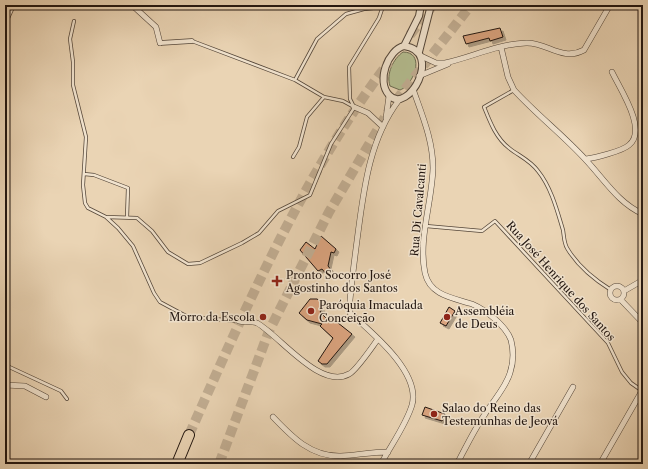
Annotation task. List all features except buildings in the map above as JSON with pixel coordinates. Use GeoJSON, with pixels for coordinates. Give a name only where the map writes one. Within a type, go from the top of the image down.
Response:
{"type":"FeatureCollection","features":[{"type":"Feature","properties":{"kind":"highway"},"geometry":{"type":"LineString","coordinates":[[177,464],[189,435]]}},
{"type":"Feature","properties":{"kind":"street"},"geometry":{"type":"LineString","coordinates":[[132,5],[156,27],[160,43],[192,40]]}},
{"type":"Feature","properties":{"kind":"street"},"geometry":{"type":"LineString","coordinates":[[404,46],[419,16],[421,5]]}},
{"type":"Feature","properties":{"kind":"street"},"geometry":{"type":"LineString","coordinates":[[389,96],[399,100],[404,99],[413,89],[420,76],[420,54],[431,5]]}},
{"type":"Feature","properties":{"kind":"street"},"geometry":{"type":"LineString","coordinates":[[420,76],[454,61],[501,47],[531,43],[560,53],[578,54],[584,50],[610,5]]}},
{"type":"Feature","properties":{"kind":"street"},"geometry":{"type":"LineString","coordinates":[[381,464],[409,412],[414,393],[406,371],[378,339],[350,313],[351,289],[364,186],[369,165],[384,124],[389,96],[384,83],[385,69],[396,50],[404,46],[411,47],[436,63],[454,61]]}},
{"type":"Feature","properties":{"kind":"street"},"geometry":{"type":"LineString","coordinates":[[501,47],[508,77],[514,90],[586,160],[609,188],[626,204],[643,214]]}},
{"type":"Feature","properties":{"kind":"street"},"geometry":{"type":"LineString","coordinates":[[586,160],[626,147],[635,138],[636,129],[634,118],[612,72]]}},
{"type":"Feature","properties":{"kind":"street","name":"Rua Di Cavalcanti"},"geometry":{"type":"LineString","coordinates":[[413,89],[430,141],[433,167],[422,256],[425,275],[431,287],[452,299],[474,305],[500,322],[510,338],[514,351],[510,375],[478,424],[457,464]]}},
{"type":"Feature","properties":{"kind":"street"},"geometry":{"type":"LineString","coordinates":[[384,124],[399,100]]}},
{"type":"Feature","properties":{"kind":"street"},"geometry":{"type":"LineString","coordinates":[[354,107],[368,113],[384,124]]}},
{"type":"Feature","properties":{"kind":"street"},"geometry":{"type":"LineString","coordinates":[[624,291],[643,280]]}},
{"type":"Feature","properties":{"kind":"street"},"geometry":{"type":"LineString","coordinates":[[621,300],[625,295],[624,291],[619,286],[611,290],[610,296],[612,299],[621,300],[643,323]]}},
{"type":"Feature","properties":{"kind":"street"},"geometry":{"type":"LineString","coordinates":[[238,321],[256,322],[302,360],[320,373],[330,377],[340,377],[350,374],[378,339]]}},
{"type":"Feature","properties":{"kind":"street"},"geometry":{"type":"LineString","coordinates":[[5,385],[25,386],[46,397]]}},
{"type":"Feature","properties":{"kind":"street"},"geometry":{"type":"LineString","coordinates":[[529,464],[573,387]]}},
{"type":"Feature","properties":{"kind":"street"},"geometry":{"type":"LineString","coordinates":[[600,464],[642,390]]}},
{"type":"Feature","properties":{"kind":"street"},"geometry":{"type":"LineString","coordinates":[[273,417],[292,437],[317,452],[341,456],[388,452]]}},
{"type":"Feature","properties":{"kind":"lane"},"geometry":{"type":"LineString","coordinates":[[5,25],[14,5]]}},
{"type":"Feature","properties":{"kind":"lane"},"geometry":{"type":"LineString","coordinates":[[295,80],[317,39],[346,14],[364,8],[383,6],[379,18],[349,67],[350,99],[354,107]]}},
{"type":"Feature","properties":{"kind":"lane"},"geometry":{"type":"LineString","coordinates":[[74,21],[70,39],[73,62],[73,85],[86,137],[84,174],[85,203],[88,208],[106,217],[133,246],[154,293],[160,302],[188,316],[238,321]]}},
{"type":"Feature","properties":{"kind":"lane"},"geometry":{"type":"LineString","coordinates":[[192,40],[295,80],[324,97],[344,101],[354,107]]}},
{"type":"Feature","properties":{"kind":"lane"},"geometry":{"type":"LineString","coordinates":[[514,90],[484,107],[492,127],[509,148],[532,163],[539,171],[546,182],[555,206],[566,247],[584,268],[599,282],[611,290]]}},
{"type":"Feature","properties":{"kind":"lane"},"geometry":{"type":"LineString","coordinates":[[293,157],[299,147],[305,120],[324,97]]}},
{"type":"Feature","properties":{"kind":"lane"},"geometry":{"type":"LineString","coordinates":[[106,217],[127,216],[137,218],[152,230],[168,252],[188,264],[200,263],[242,243],[259,233],[272,217],[284,207],[310,195],[331,144],[354,107]]}},
{"type":"Feature","properties":{"kind":"lane"},"geometry":{"type":"LineString","coordinates":[[84,174],[94,175],[128,188],[127,216]]}},
{"type":"Feature","properties":{"kind":"lane","name":"Rua José Henrique dos Santos"},"geometry":{"type":"LineString","coordinates":[[426,226],[482,231],[495,221],[608,343],[622,372],[631,383],[642,390]]}},
{"type":"Feature","properties":{"kind":"lane"},"geometry":{"type":"LineString","coordinates":[[5,365],[61,391],[67,399]]}},
{"type":"Feature","properties":{"kind":"green space"},"geometry":{"type":"Polygon","coordinates":[[[403,52],[410,53],[414,57],[416,63],[410,82],[400,90],[390,86],[389,77],[393,63],[403,52]]]}},
{"type":"Feature","properties":{"kind":"tunnel"},"geometry":{"type":"LineString","coordinates":[[410,35],[433,5]]}},
{"type":"Feature","properties":{"kind":"tunnel"},"geometry":{"type":"LineString","coordinates":[[219,464],[269,331],[329,212],[391,107],[471,5]]}},
{"type":"Feature","properties":{"kind":"tunnel"},"geometry":{"type":"LineString","coordinates":[[189,435],[232,338],[278,242],[303,195],[358,105],[389,62]]}},
{"type":"Feature","properties":{"kind":"place","name":"Pronto Socorro José Agostinho dos Santos"},"geometry":{"type":"Point","coordinates":[277,281]}},
{"type":"Feature","properties":{"kind":"place","name":"Paróquia Imaculada Conceição"},"geometry":{"type":"Point","coordinates":[311,311]}},
{"type":"Feature","properties":{"kind":"place","name":"Morro da Escola"},"geometry":{"type":"Point","coordinates":[263,317]}},
{"type":"Feature","properties":{"kind":"place","name":"Assembléia de Deus"},"geometry":{"type":"Point","coordinates":[447,317]}},
{"type":"Feature","properties":{"kind":"place","name":"Salao do Reino das Testemunhas de Jeová"},"geometry":{"type":"Point","coordinates":[434,414]}}]}
